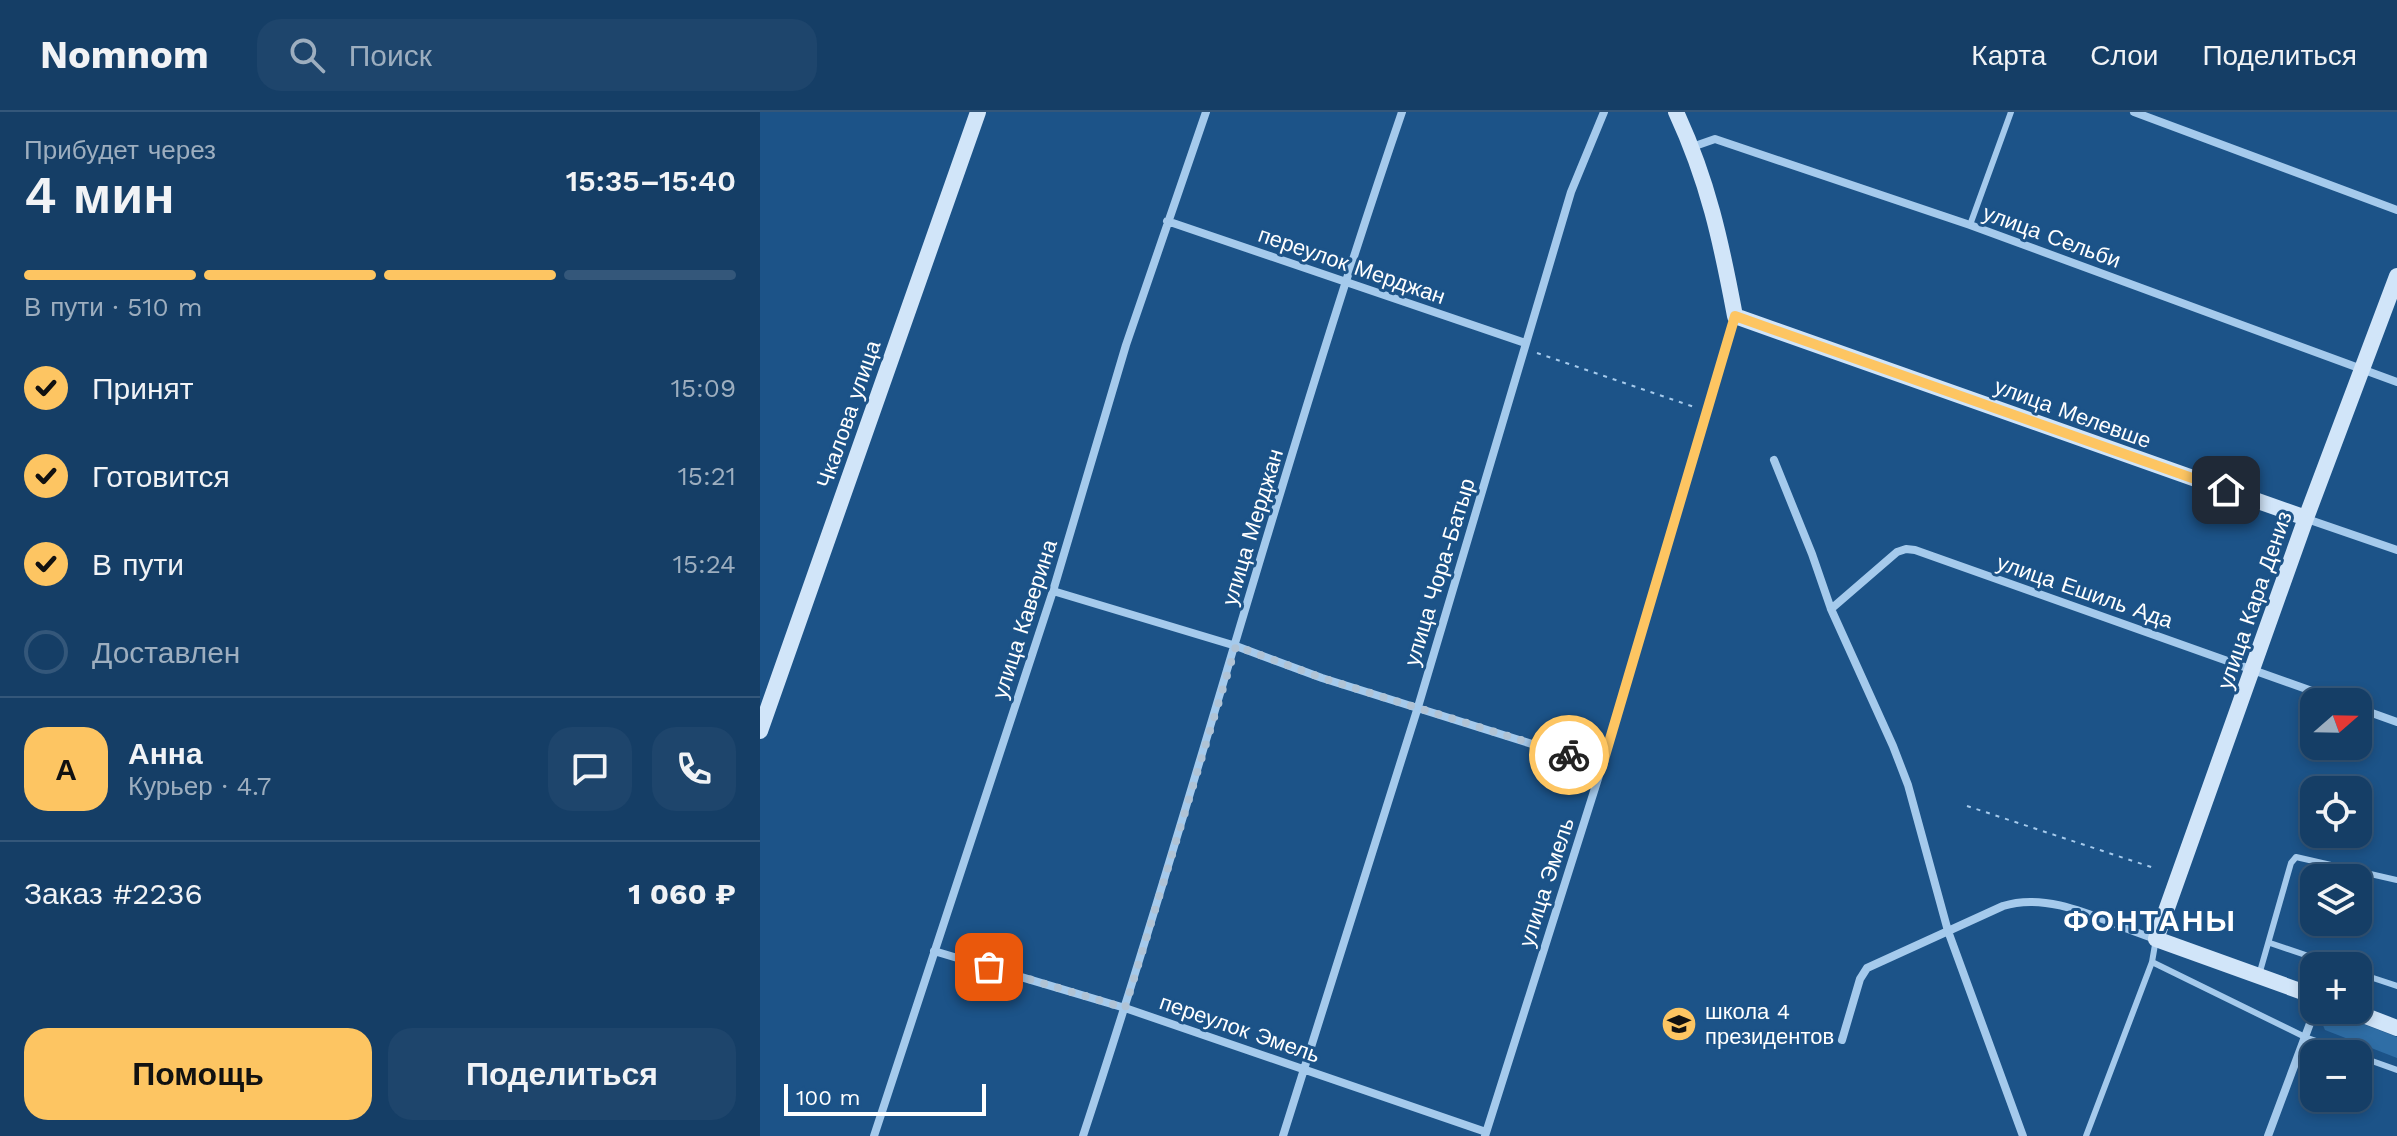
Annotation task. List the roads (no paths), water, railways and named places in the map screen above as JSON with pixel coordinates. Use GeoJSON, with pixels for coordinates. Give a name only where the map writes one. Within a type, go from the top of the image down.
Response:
{"type":"FeatureCollection","features":[{"type":"Feature","properties":{"kind":"main road","name":"Чкалова улица"},"geometry":{"type":"LineString","coordinates":[[760,731],[978,112]]}},
{"type":"Feature","properties":{"kind":"main road"},"geometry":{"type":"LineString","coordinates":[[1676,112],[1711,199],[1735,316]]}},
{"type":"Feature","properties":{"kind":"main road","name":"улица Кара Дениз"},"geometry":{"type":"LineString","coordinates":[[2156,939],[2306,518],[2397,276]]}},
{"type":"Feature","properties":{"kind":"main road","name":"улица Мелевше"},"geometry":{"type":"LineString","coordinates":[[1735,316],[2306,518]]}},
{"type":"Feature","properties":{"kind":"main road"},"geometry":{"type":"LineString","coordinates":[[2156,939],[2300,991]]}},
{"type":"Feature","properties":{"kind":"main road"},"geometry":{"type":"LineString","coordinates":[[2372,1018],[2397,1028]]}},
{"type":"Feature","properties":{"kind":"street","name":"улица Каверина"},"geometry":{"type":"LineString","coordinates":[[874,1136],[1053,591],[1126,345],[1206,112]]}},
{"type":"Feature","properties":{"kind":"street","name":"улица Мерджан"},"geometry":{"type":"LineString","coordinates":[[1083,1136],[1236,646],[1344,282],[1402,112]]}},
{"type":"Feature","properties":{"kind":"street","name":"улица Чора-Батыр"},"geometry":{"type":"LineString","coordinates":[[1283,1136],[1418,707],[1571,192],[1604,112]]}},
{"type":"Feature","properties":{"kind":"street"},"geometry":{"type":"LineString","coordinates":[[2134,112],[2397,210]]}},
{"type":"Feature","properties":{"kind":"street","name":"улица Сельби"},"geometry":{"type":"LineString","coordinates":[[1692,147],[1715,139],[1970,225],[2397,382]]}},
{"type":"Feature","properties":{"kind":"street","name":"переулок Мерджан"},"geometry":{"type":"LineString","coordinates":[[1167,221],[1525,346]]}},
{"type":"Feature","properties":{"kind":"street","name":"улица Эмель"},"geometry":{"type":"LineString","coordinates":[[1486,1134],[1602,766],[1735,316]]}},
{"type":"Feature","properties":{"kind":"street"},"geometry":{"type":"LineString","coordinates":[[1774,460],[1831,609],[1908,785],[1948,931],[2023,1136]]}},
{"type":"Feature","properties":{"kind":"street","name":"улица Мелевше"},"geometry":{"type":"LineString","coordinates":[[2306,518],[2397,550]]}},
{"type":"Feature","properties":{"kind":"street","name":"улица Ешиль Ада"},"geometry":{"type":"LineString","coordinates":[[1831,609],[1897,552],[1915,550],[2305,688]]}},
{"type":"Feature","properties":{"kind":"street"},"geometry":{"type":"LineString","coordinates":[[1053,591],[1236,646],[1322,678],[1602,766]]}},
{"type":"Feature","properties":{"kind":"street"},"geometry":{"type":"LineString","coordinates":[[2372,713],[2397,722]]}},
{"type":"Feature","properties":{"kind":"street"},"geometry":{"type":"LineString","coordinates":[[1842,1040],[1860,979],[1867,968],[2003,906],[2035,901],[2156,939]]}},
{"type":"Feature","properties":{"kind":"street","name":"переулок Эмель"},"geometry":{"type":"LineString","coordinates":[[934,951],[1125,1008],[1486,1134]]}},
{"type":"Feature","properties":{"kind":"street"},"geometry":{"type":"LineString","coordinates":[[2268,1136],[2310,1024]]}},
{"type":"Feature","properties":{"kind":"lane"},"geometry":{"type":"LineString","coordinates":[[1970,225],[2011,112]]}},
{"type":"Feature","properties":{"kind":"lane"},"geometry":{"type":"LineString","coordinates":[[2259,976],[2291,863],[2296,857],[2397,880]]}},
{"type":"Feature","properties":{"kind":"lane"},"geometry":{"type":"LineString","coordinates":[[2086,1136],[2152,962],[2156,939]]}},
{"type":"Feature","properties":{"kind":"lane"},"geometry":{"type":"LineString","coordinates":[[2270,943],[2300,953]]}},
{"type":"Feature","properties":{"kind":"lane"},"geometry":{"type":"LineString","coordinates":[[2152,962],[2313,1040]]}},
{"type":"Feature","properties":{"kind":"lane"},"geometry":{"type":"LineString","coordinates":[[2372,978],[2397,986]]}},
{"type":"Feature","properties":{"kind":"lane"},"geometry":{"type":"LineString","coordinates":[[2372,1061],[2397,1070]]}},
{"type":"Feature","properties":{"kind":"place","name":"школа 4 президентов"},"geometry":{"type":"Point","coordinates":[1679,1024]}},
{"type":"Feature","properties":{"kind":"district","name":"ФОНТАНЫ"},"geometry":{"type":"Point","coordinates":[2150,921]}}]}
